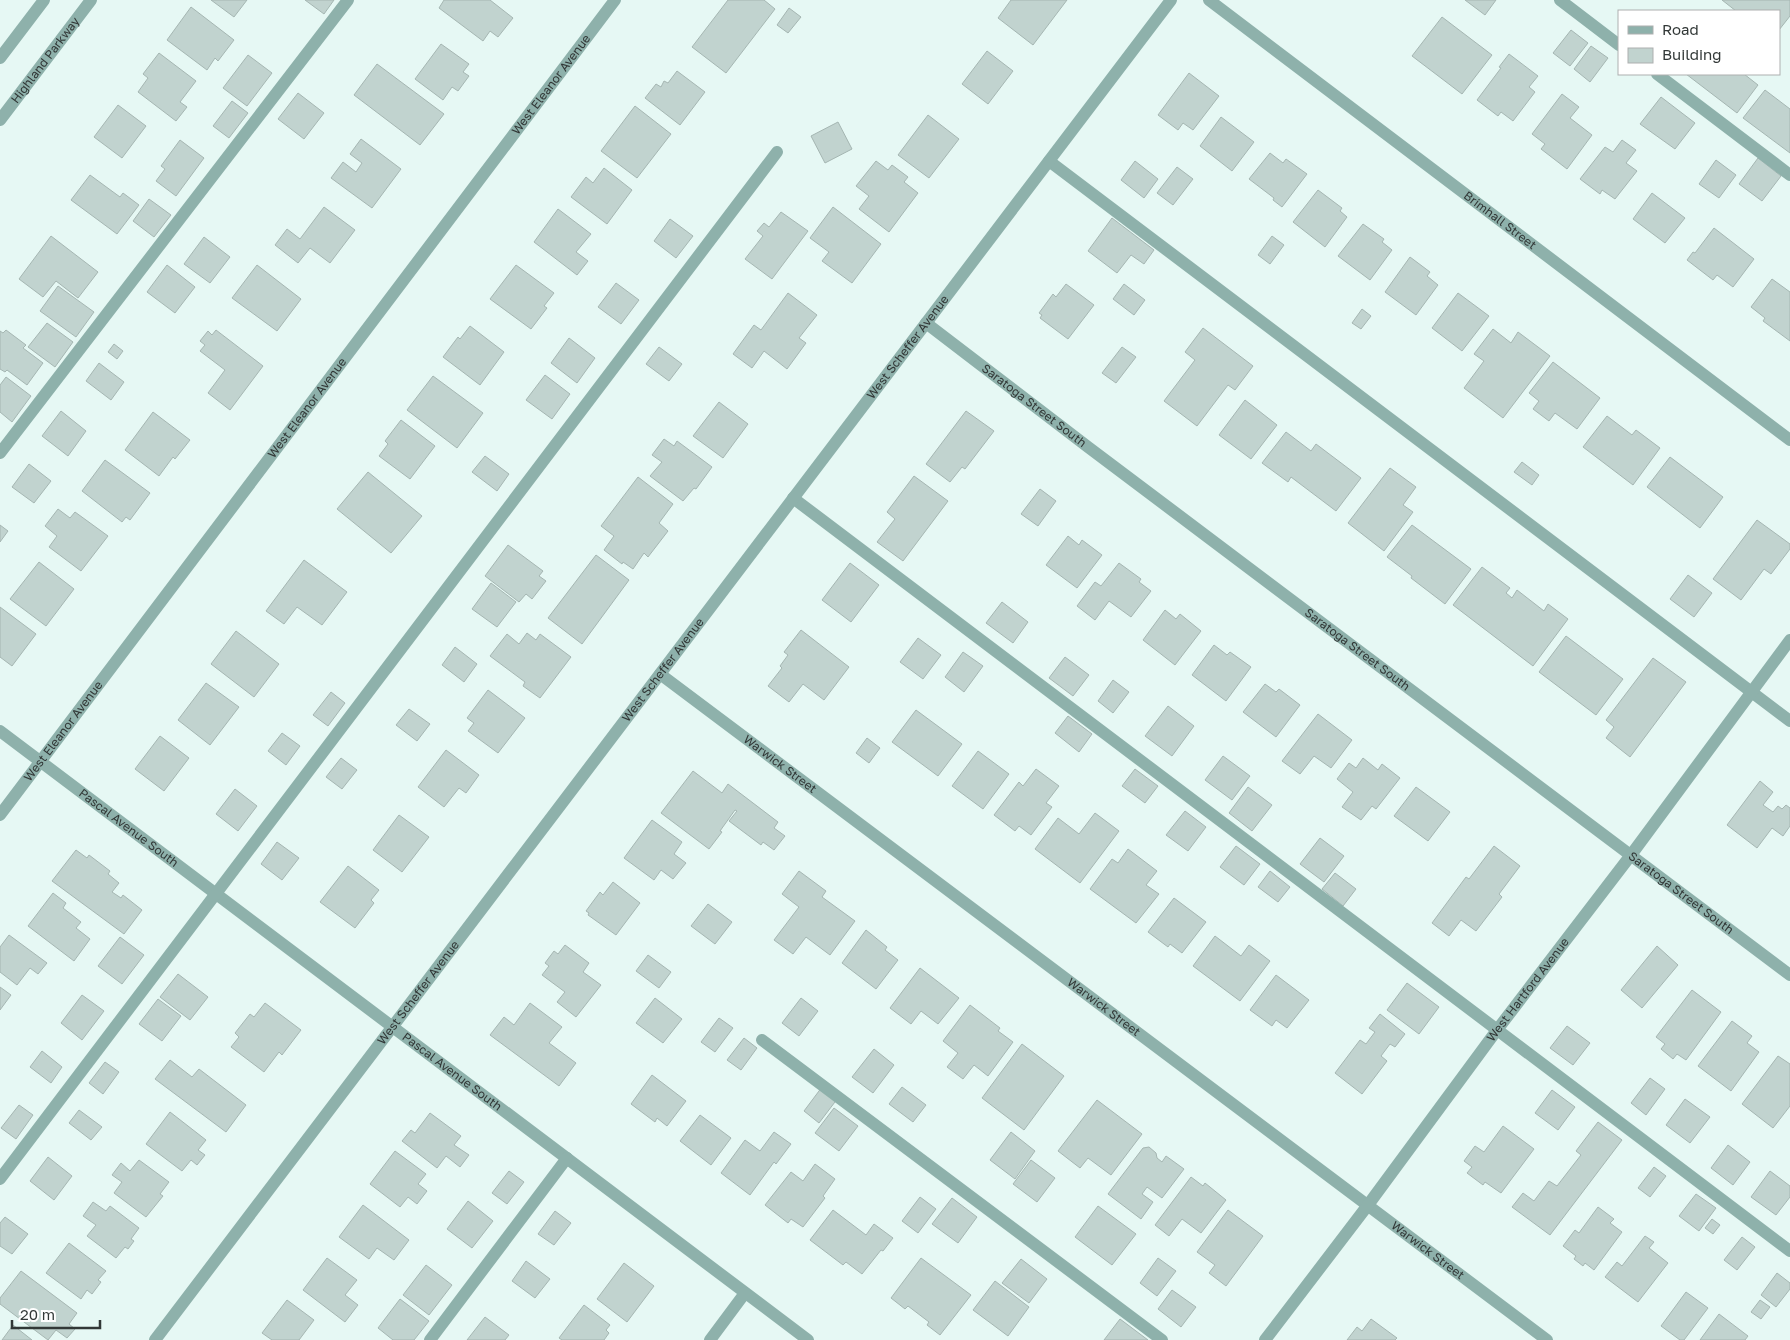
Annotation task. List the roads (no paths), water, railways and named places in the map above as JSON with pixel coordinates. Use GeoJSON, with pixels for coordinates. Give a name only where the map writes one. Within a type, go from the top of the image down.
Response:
{"type":"FeatureCollection","features":[{"type":"Feature","properties":{"kind":"street"},"geometry":{"type":"LineString","coordinates":[[0,58],[44,0]]}},
{"type":"Feature","properties":{"kind":"street","name":"Highland Parkway"},"geometry":{"type":"LineString","coordinates":[[0,120],[91,0]]}},
{"type":"Feature","properties":{"kind":"street"},"geometry":{"type":"LineString","coordinates":[[0,453],[348,0]]}},
{"type":"Feature","properties":{"kind":"street","name":"West Eleanor Avenue"},"geometry":{"type":"LineString","coordinates":[[0,815],[615,0]]}},
{"type":"Feature","properties":{"kind":"street","name":"West Scheffer Avenue"},"geometry":{"type":"LineString","coordinates":[[155,1340],[1171,0]]}},
{"type":"Feature","properties":{"kind":"street","name":"Brimhall Street"},"geometry":{"type":"LineString","coordinates":[[1209,0],[1790,440]]}},
{"type":"Feature","properties":{"kind":"street"},"geometry":{"type":"LineString","coordinates":[[1560,0],[1618,44]]}},
{"type":"Feature","properties":{"kind":"street"},"geometry":{"type":"LineString","coordinates":[[1658,75],[1790,174]]}},
{"type":"Feature","properties":{"kind":"street"},"geometry":{"type":"LineString","coordinates":[[0,1179],[777,152]]}},
{"type":"Feature","properties":{"kind":"street"},"geometry":{"type":"LineString","coordinates":[[1049,161],[1790,721]]}},
{"type":"Feature","properties":{"kind":"street","name":"Saratoga Street South"},"geometry":{"type":"LineString","coordinates":[[926,323],[1790,975]]}},
{"type":"Feature","properties":{"kind":"street"},"geometry":{"type":"LineString","coordinates":[[793,498],[1790,1251]]}},
{"type":"Feature","properties":{"kind":"street","name":"West Hartford Avenue"},"geometry":{"type":"LineString","coordinates":[[1265,1340],[1368,1205],[1497,1030],[1631,855],[1790,640]]}},
{"type":"Feature","properties":{"kind":"street","name":"Warwick Street"},"geometry":{"type":"LineString","coordinates":[[660,674],[1547,1340]]}},
{"type":"Feature","properties":{"kind":"street","name":"Pascal Avenue South"},"geometry":{"type":"LineString","coordinates":[[0,731],[808,1340]]}},
{"type":"Feature","properties":{"kind":"street"},"geometry":{"type":"LineString","coordinates":[[762,1040],[1162,1340]]}},
{"type":"Feature","properties":{"kind":"street"},"geometry":{"type":"LineString","coordinates":[[430,1340],[567,1158]]}},
{"type":"Feature","properties":{"kind":"street"},"geometry":{"type":"LineString","coordinates":[[710,1340],[745,1293]]}}]}
